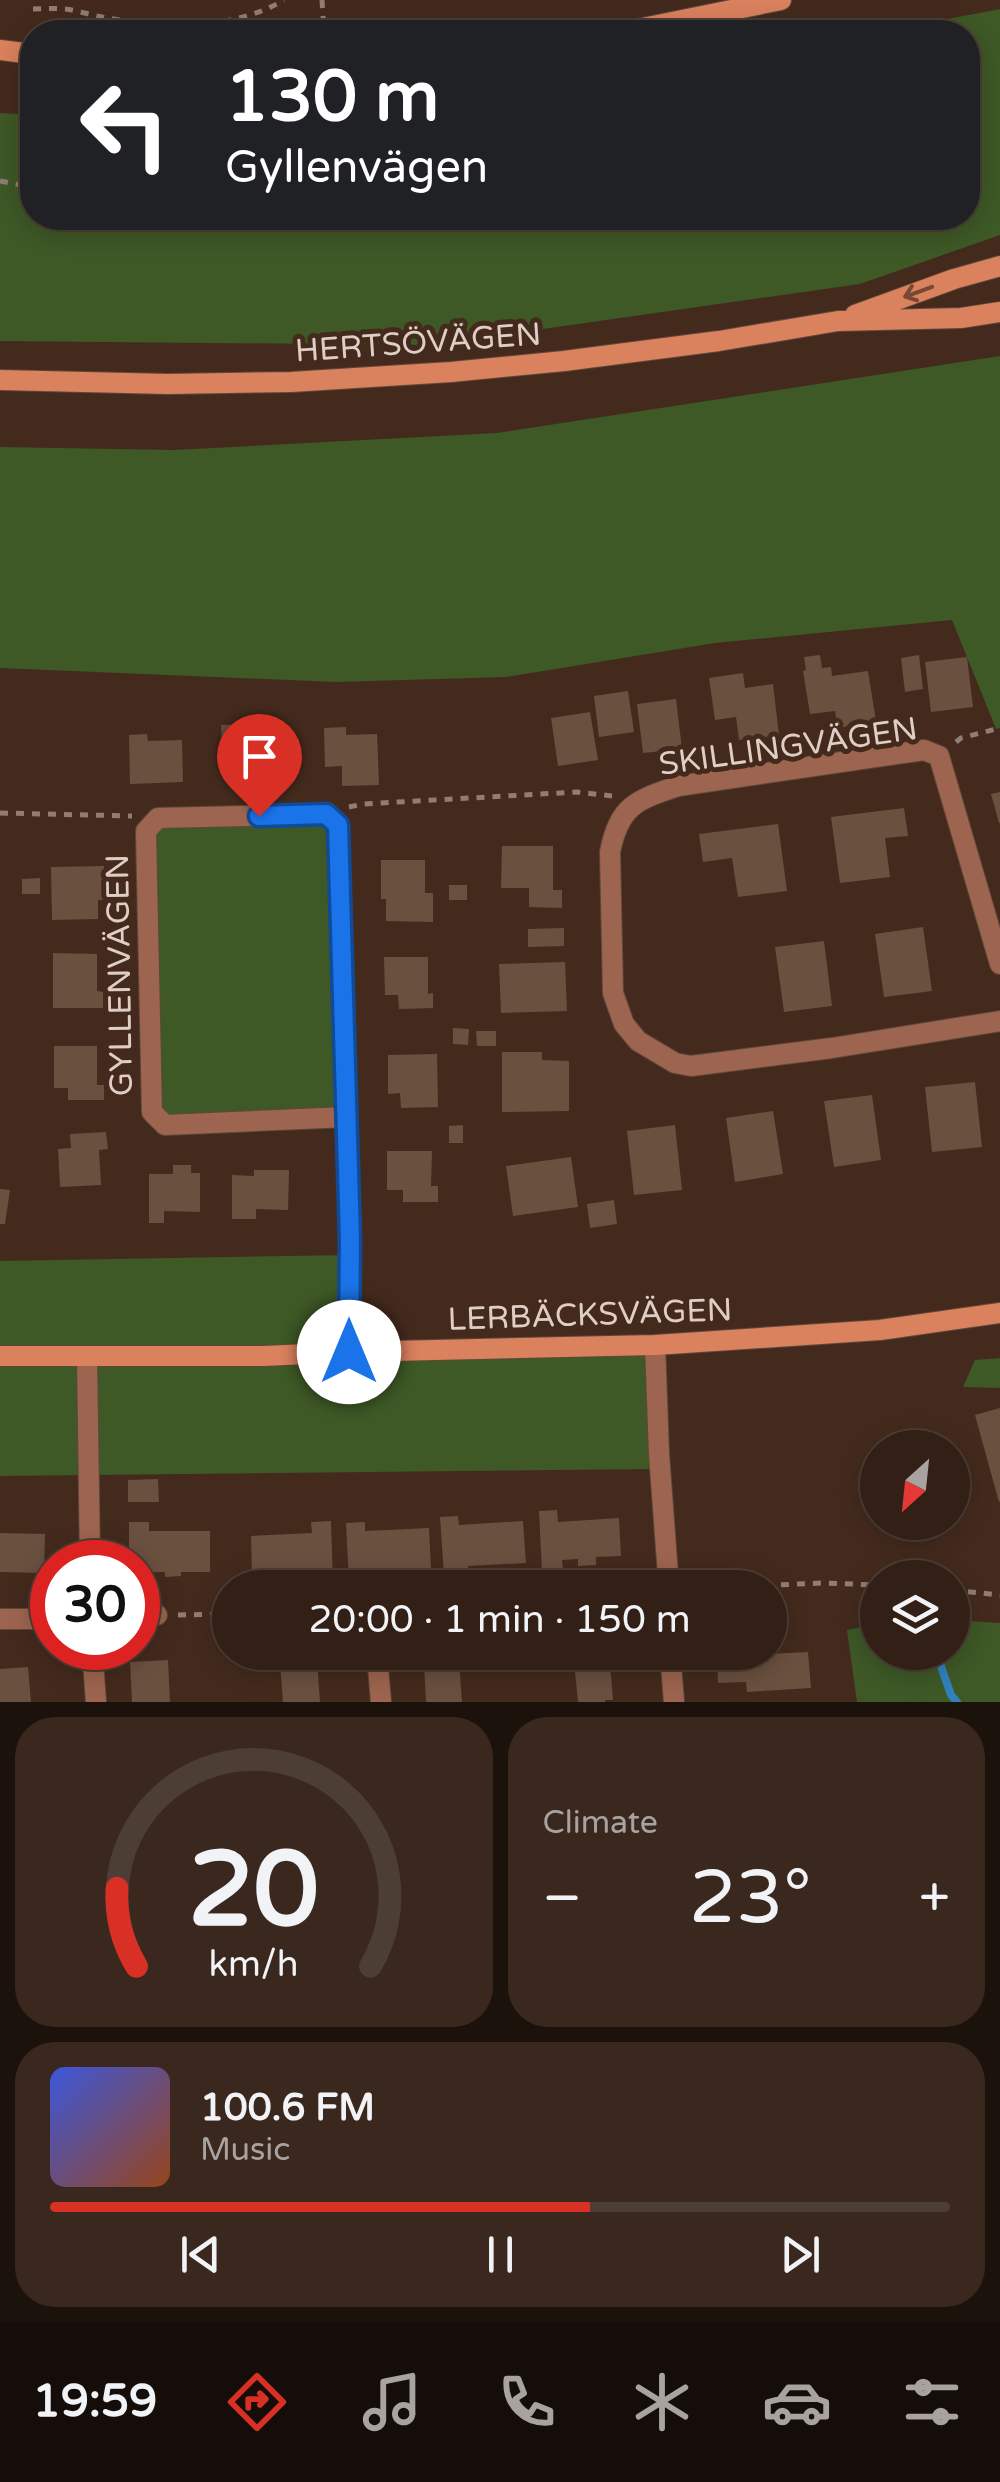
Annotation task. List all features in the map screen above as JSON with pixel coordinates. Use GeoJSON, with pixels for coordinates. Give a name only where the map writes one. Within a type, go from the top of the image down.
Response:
{"type":"FeatureCollection","features":[{"type":"Feature","properties":{"kind":"street"},"geometry":{"type":"LineString","coordinates":[[682,20],[781,0]]}},
{"type":"Feature","properties":{"kind":"street","name":"HERTSÖVÄGEN"},"geometry":{"type":"LineString","coordinates":[[838,321],[1000,266]]}},
{"type":"Feature","properties":{"kind":"street","name":"HERTSÖVÄGEN"},"geometry":{"type":"LineString","coordinates":[[0,380],[291,382],[451,372],[719,342],[838,321],[961,318],[1000,312]]}},
{"type":"Feature","properties":{"kind":"street","name":"SKILLINGVÄGEN"},"geometry":{"type":"LineString","coordinates":[[1000,964],[939,756],[924,750],[678,786],[640,799],[625,812],[614,830],[610,852],[613,993],[624,1024],[638,1041],[675,1063],[691,1066],[832,1048],[1000,1021]]}},
{"type":"Feature","properties":{"kind":"street"},"geometry":{"type":"LineString","coordinates":[[326,814],[338,825],[350,1239],[349,1352]]}},
{"type":"Feature","properties":{"kind":"street","name":"GYLLENVÄGEN"},"geometry":{"type":"LineString","coordinates":[[326,814],[158,818],[146,831],[152,1112],[164,1125],[346,1117]]}},
{"type":"Feature","properties":{"kind":"street","name":"LERBÄCKSVÄGEN"},"geometry":{"type":"LineString","coordinates":[[0,1356],[264,1356],[654,1344],[880,1330],[1000,1313]]}},
{"type":"Feature","properties":{"kind":"street"},"geometry":{"type":"LineString","coordinates":[[654,1344],[668,1570]]}},
{"type":"Feature","properties":{"kind":"street"},"geometry":{"type":"LineString","coordinates":[[88,1356],[90,1540]]}},
{"type":"Feature","properties":{"kind":"street"},"geometry":{"type":"LineString","coordinates":[[0,1619],[30,1619]]}},
{"type":"Feature","properties":{"kind":"street"},"geometry":{"type":"LineString","coordinates":[[94,1670],[96,1702]]}},
{"type":"Feature","properties":{"kind":"street"},"geometry":{"type":"LineString","coordinates":[[378,1670],[381,1702]]}},
{"type":"Feature","properties":{"kind":"street"},"geometry":{"type":"LineString","coordinates":[[671,1670],[674,1702]]}},
{"type":"Feature","properties":{"kind":"path"},"geometry":{"type":"LineString","coordinates":[[221,20],[239,18],[284,0]]}},
{"type":"Feature","properties":{"kind":"path"},"geometry":{"type":"LineString","coordinates":[[33,9],[67,9],[121,20]]}},
{"type":"Feature","properties":{"kind":"path"},"geometry":{"type":"LineString","coordinates":[[939,756],[961,738],[1000,728]]}},
{"type":"Feature","properties":{"kind":"path"},"geometry":{"type":"LineString","coordinates":[[326,814],[363,804],[577,792],[640,799]]}},
{"type":"Feature","properties":{"kind":"path"},"geometry":{"type":"LineString","coordinates":[[0,814],[158,818]]}},
{"type":"Feature","properties":{"kind":"path"},"geometry":{"type":"LineString","coordinates":[[787,1584],[860,1585]]}},
{"type":"Feature","properties":{"kind":"path"},"geometry":{"type":"LineString","coordinates":[[970,1592],[1000,1594]]}},
{"type":"Feature","properties":{"kind":"path"},"geometry":{"type":"LineString","coordinates":[[160,1615],[212,1614]]}},
{"type":"Feature","properties":{"kind":"green space"},"geometry":{"type":"Polygon","coordinates":[[[1000,9],[1000,235],[860,284],[430,345],[0,341],[0,113],[20,114],[20,230],[980,230],[980,20],[942,20],[1000,9]]]}},
{"type":"Feature","properties":{"kind":"green space"},"geometry":{"type":"Polygon","coordinates":[[[1000,356],[1000,728],[996,729],[952,620],[715,643],[507,677],[336,682],[0,668],[0,447],[174,450],[497,433],[1000,356]]]}},
{"type":"Feature","properties":{"kind":"green space"},"geometry":{"type":"Polygon","coordinates":[[[325,814],[336,826],[342,1118],[190,1125],[153,1113],[156,819],[325,814]]]}},
{"type":"Feature","properties":{"kind":"green space"},"geometry":{"type":"Polygon","coordinates":[[[348,1255],[347,1349],[655,1344],[660,1469],[0,1476],[0,1261],[348,1255]]]}},
{"type":"Feature","properties":{"kind":"green space"},"geometry":{"type":"Polygon","coordinates":[[[1000,1358],[1000,1388],[963,1387],[975,1360],[1000,1358]]]}},
{"type":"Feature","properties":{"kind":"green space"},"geometry":{"type":"Polygon","coordinates":[[[970,1621],[1000,1623],[1000,1702],[857,1702],[847,1630],[860,1627],[860,1670],[970,1670],[970,1621]]]}},
{"type":"Feature","properties":{"kind":"building"},"geometry":{"type":"Polygon","coordinates":[[[820,655],[822,668],[831,667],[832,676],[868,671],[876,721],[838,728],[835,711],[810,714],[804,657],[820,655]]]}},
{"type":"Feature","properties":{"kind":"building"},"geometry":{"type":"Polygon","coordinates":[[[919,655],[923,689],[905,692],[901,658],[919,655]]]}},
{"type":"Feature","properties":{"kind":"building"},"geometry":{"type":"Polygon","coordinates":[[[967,657],[973,707],[931,712],[925,662],[967,657]]]}},
{"type":"Feature","properties":{"kind":"building"},"geometry":{"type":"Polygon","coordinates":[[[743,673],[745,688],[773,684],[779,735],[739,740],[736,717],[715,720],[709,678],[743,673]]]}},
{"type":"Feature","properties":{"kind":"building"},"geometry":{"type":"Polygon","coordinates":[[[628,691],[634,732],[599,737],[594,696],[628,691]]]}},
{"type":"Feature","properties":{"kind":"building"},"geometry":{"type":"Polygon","coordinates":[[[676,699],[682,749],[643,753],[637,704],[676,699]]]}},
{"type":"Feature","properties":{"kind":"building"},"geometry":{"type":"Polygon","coordinates":[[[590,712],[598,760],[558,766],[551,718],[590,712]]]}},
{"type":"Feature","properties":{"kind":"building"},"geometry":{"type":"Polygon","coordinates":[[[252,724],[253,736],[286,735],[288,779],[223,778],[221,725],[252,724]]]}},
{"type":"Feature","properties":{"kind":"building"},"geometry":{"type":"Polygon","coordinates":[[[346,727],[346,735],[377,734],[379,785],[342,786],[342,766],[325,767],[324,728],[346,727]]]}},
{"type":"Feature","properties":{"kind":"building"},"geometry":{"type":"Polygon","coordinates":[[[147,734],[148,741],[182,740],[183,782],[130,784],[129,735],[147,734]]]}},
{"type":"Feature","properties":{"kind":"building"},"geometry":{"type":"Polygon","coordinates":[[[1000,792],[1000,823],[999,823],[991,794],[1000,792]]]}},
{"type":"Feature","properties":{"kind":"building"},"geometry":{"type":"Polygon","coordinates":[[[904,808],[908,836],[885,838],[890,877],[840,883],[831,817],[904,808]]]}},
{"type":"Feature","properties":{"kind":"building"},"geometry":{"type":"Polygon","coordinates":[[[778,824],[787,891],[738,897],[732,858],[703,862],[699,834],[778,824]]]}},
{"type":"Feature","properties":{"kind":"building"},"geometry":{"type":"Polygon","coordinates":[[[502,846],[553,846],[553,890],[562,890],[562,908],[529,907],[529,888],[501,888],[502,846]]]}},
{"type":"Feature","properties":{"kind":"building"},"geometry":{"type":"Polygon","coordinates":[[[381,860],[425,860],[425,893],[433,893],[433,922],[386,921],[386,899],[381,899],[381,860]]]}},
{"type":"Feature","properties":{"kind":"building"},"geometry":{"type":"Polygon","coordinates":[[[104,866],[105,900],[98,900],[98,919],[52,920],[51,867],[104,866]]]}},
{"type":"Feature","properties":{"kind":"building"},"geometry":{"type":"Polygon","coordinates":[[[40,878],[40,894],[22,894],[22,879],[40,878]]]}},
{"type":"Feature","properties":{"kind":"building"},"geometry":{"type":"Polygon","coordinates":[[[449,885],[467,885],[467,900],[449,900],[449,885]]]}},
{"type":"Feature","properties":{"kind":"building"},"geometry":{"type":"Polygon","coordinates":[[[923,927],[932,991],[884,997],[875,934],[923,927]]]}},
{"type":"Feature","properties":{"kind":"building"},"geometry":{"type":"Polygon","coordinates":[[[564,928],[564,946],[528,947],[528,929],[564,928]]]}},
{"type":"Feature","properties":{"kind":"building"},"geometry":{"type":"Polygon","coordinates":[[[824,941],[832,1006],[784,1012],[775,947],[824,941]]]}},
{"type":"Feature","properties":{"kind":"building"},"geometry":{"type":"Polygon","coordinates":[[[53,953],[97,954],[97,991],[103,992],[103,1008],[53,1008],[53,953]]]}},
{"type":"Feature","properties":{"kind":"building"},"geometry":{"type":"Polygon","coordinates":[[[384,957],[428,957],[428,994],[433,993],[433,1008],[399,1009],[398,995],[385,995],[384,957]]]}},
{"type":"Feature","properties":{"kind":"building"},"geometry":{"type":"Polygon","coordinates":[[[565,962],[567,1011],[501,1013],[499,964],[565,962]]]}},
{"type":"Feature","properties":{"kind":"building"},"geometry":{"type":"Polygon","coordinates":[[[453,1028],[469,1029],[468,1045],[453,1044],[453,1028]]]}},
{"type":"Feature","properties":{"kind":"building"},"geometry":{"type":"Polygon","coordinates":[[[476,1031],[496,1031],[496,1046],[477,1046],[476,1031]]]}},
{"type":"Feature","properties":{"kind":"building"},"geometry":{"type":"Polygon","coordinates":[[[54,1046],[97,1046],[97,1085],[104,1085],[104,1100],[68,1100],[68,1088],[54,1088],[54,1046]]]}},
{"type":"Feature","properties":{"kind":"building"},"geometry":{"type":"Polygon","coordinates":[[[502,1052],[542,1052],[542,1060],[569,1061],[569,1111],[502,1112],[502,1052]]]}},
{"type":"Feature","properties":{"kind":"building"},"geometry":{"type":"Polygon","coordinates":[[[437,1054],[438,1107],[401,1108],[400,1093],[388,1094],[388,1055],[437,1054]]]}},
{"type":"Feature","properties":{"kind":"building"},"geometry":{"type":"Polygon","coordinates":[[[975,1082],[982,1147],[932,1152],[925,1087],[975,1082]]]}},
{"type":"Feature","properties":{"kind":"building"},"geometry":{"type":"Polygon","coordinates":[[[872,1095],[881,1160],[834,1167],[824,1101],[872,1095]]]}},
{"type":"Feature","properties":{"kind":"building"},"geometry":{"type":"Polygon","coordinates":[[[773,1111],[783,1174],[735,1182],[726,1118],[773,1111]]]}},
{"type":"Feature","properties":{"kind":"building"},"geometry":{"type":"Polygon","coordinates":[[[463,1125],[463,1143],[449,1143],[449,1126],[463,1125]]]}},
{"type":"Feature","properties":{"kind":"building"},"geometry":{"type":"Polygon","coordinates":[[[675,1125],[682,1190],[634,1195],[627,1131],[675,1125]]]}},
{"type":"Feature","properties":{"kind":"building"},"geometry":{"type":"Polygon","coordinates":[[[106,1132],[108,1149],[99,1150],[101,1185],[60,1187],[58,1149],[71,1148],[70,1134],[106,1132]]]}},
{"type":"Feature","properties":{"kind":"building"},"geometry":{"type":"Polygon","coordinates":[[[387,1151],[432,1151],[431,1186],[438,1186],[438,1202],[403,1202],[403,1190],[387,1190],[387,1151]]]}},
{"type":"Feature","properties":{"kind":"building"},"geometry":{"type":"Polygon","coordinates":[[[571,1157],[578,1207],[513,1216],[506,1166],[571,1157]]]}},
{"type":"Feature","properties":{"kind":"building"},"geometry":{"type":"Polygon","coordinates":[[[173,1165],[191,1165],[191,1173],[200,1173],[200,1212],[164,1211],[164,1223],[149,1223],[149,1174],[173,1174],[173,1165]]]}},
{"type":"Feature","properties":{"kind":"building"},"geometry":{"type":"Polygon","coordinates":[[[254,1170],[289,1170],[288,1210],[256,1209],[256,1219],[232,1219],[232,1175],[254,1176],[254,1170]]]}},
{"type":"Feature","properties":{"kind":"building"},"geometry":{"type":"Polygon","coordinates":[[[0,1189],[10,1190],[5,1224],[0,1224],[0,1189]]]}},
{"type":"Feature","properties":{"kind":"building"},"geometry":{"type":"Polygon","coordinates":[[[614,1200],[617,1224],[590,1228],[587,1204],[614,1200]]]}},
{"type":"Feature","properties":{"kind":"building"},"geometry":{"type":"Polygon","coordinates":[[[1000,1408],[1000,1501],[999,1502],[975,1415],[1000,1408]]]}},
{"type":"Feature","properties":{"kind":"building"},"geometry":{"type":"Polygon","coordinates":[[[158,1479],[159,1502],[128,1502],[128,1480],[158,1479]]]}},
{"type":"Feature","properties":{"kind":"building"},"geometry":{"type":"Polygon","coordinates":[[[557,1510],[558,1522],[619,1518],[621,1556],[596,1557],[596,1565],[578,1566],[578,1559],[562,1560],[563,1569],[542,1570],[539,1511],[557,1510]]]}},
{"type":"Feature","properties":{"kind":"building"},"geometry":{"type":"Polygon","coordinates":[[[458,1516],[459,1525],[523,1521],[526,1563],[444,1570],[440,1517],[458,1516]]]}},
{"type":"Feature","properties":{"kind":"building"},"geometry":{"type":"Polygon","coordinates":[[[331,1521],[333,1570],[252,1570],[251,1536],[312,1533],[311,1522],[331,1521]]]}},
{"type":"Feature","properties":{"kind":"building"},"geometry":{"type":"Polygon","coordinates":[[[129,1522],[149,1522],[149,1531],[210,1531],[210,1572],[181,1572],[181,1576],[165,1577],[165,1572],[160,1572],[160,1540],[129,1540],[129,1522]]]}},
{"type":"Feature","properties":{"kind":"building"},"geometry":{"type":"Polygon","coordinates":[[[365,1522],[365,1531],[429,1528],[431,1569],[348,1570],[346,1523],[365,1522]]]}},
{"type":"Feature","properties":{"kind":"building"},"geometry":{"type":"Polygon","coordinates":[[[0,1533],[45,1534],[45,1540],[30,1540],[30,1573],[0,1572],[0,1533]]]}},
{"type":"Feature","properties":{"kind":"building"},"geometry":{"type":"Polygon","coordinates":[[[808,1652],[811,1688],[747,1692],[746,1682],[718,1683],[718,1670],[787,1670],[787,1653],[808,1652]]]}},
{"type":"Feature","properties":{"kind":"building"},"geometry":{"type":"Polygon","coordinates":[[[160,1660],[168,1660],[170,1702],[132,1702],[130,1670],[160,1670],[160,1660]]]}},
{"type":"Feature","properties":{"kind":"building"},"geometry":{"type":"Polygon","coordinates":[[[28,1667],[31,1702],[0,1702],[0,1669],[28,1667]]]}},
{"type":"Feature","properties":{"kind":"building"},"geometry":{"type":"Polygon","coordinates":[[[281,1670],[318,1670],[320,1702],[283,1702],[281,1670]]]}},
{"type":"Feature","properties":{"kind":"building"},"geometry":{"type":"Polygon","coordinates":[[[424,1670],[460,1670],[462,1702],[426,1702],[424,1670]]]}},
{"type":"Feature","properties":{"kind":"building"},"geometry":{"type":"Polygon","coordinates":[[[575,1670],[610,1670],[613,1700],[578,1702],[575,1670]]]}},
{"type":"Feature","properties":{"kind":"waterway"},"geometry":{"type":"LineString","coordinates":[[942,1670],[957,1702]]}},
{"type":"Feature","properties":{"kind":"route"},"geometry":{"type":"LineString","coordinates":[[259,816],[326,814],[338,825],[350,1239],[349,1352]]}}]}
